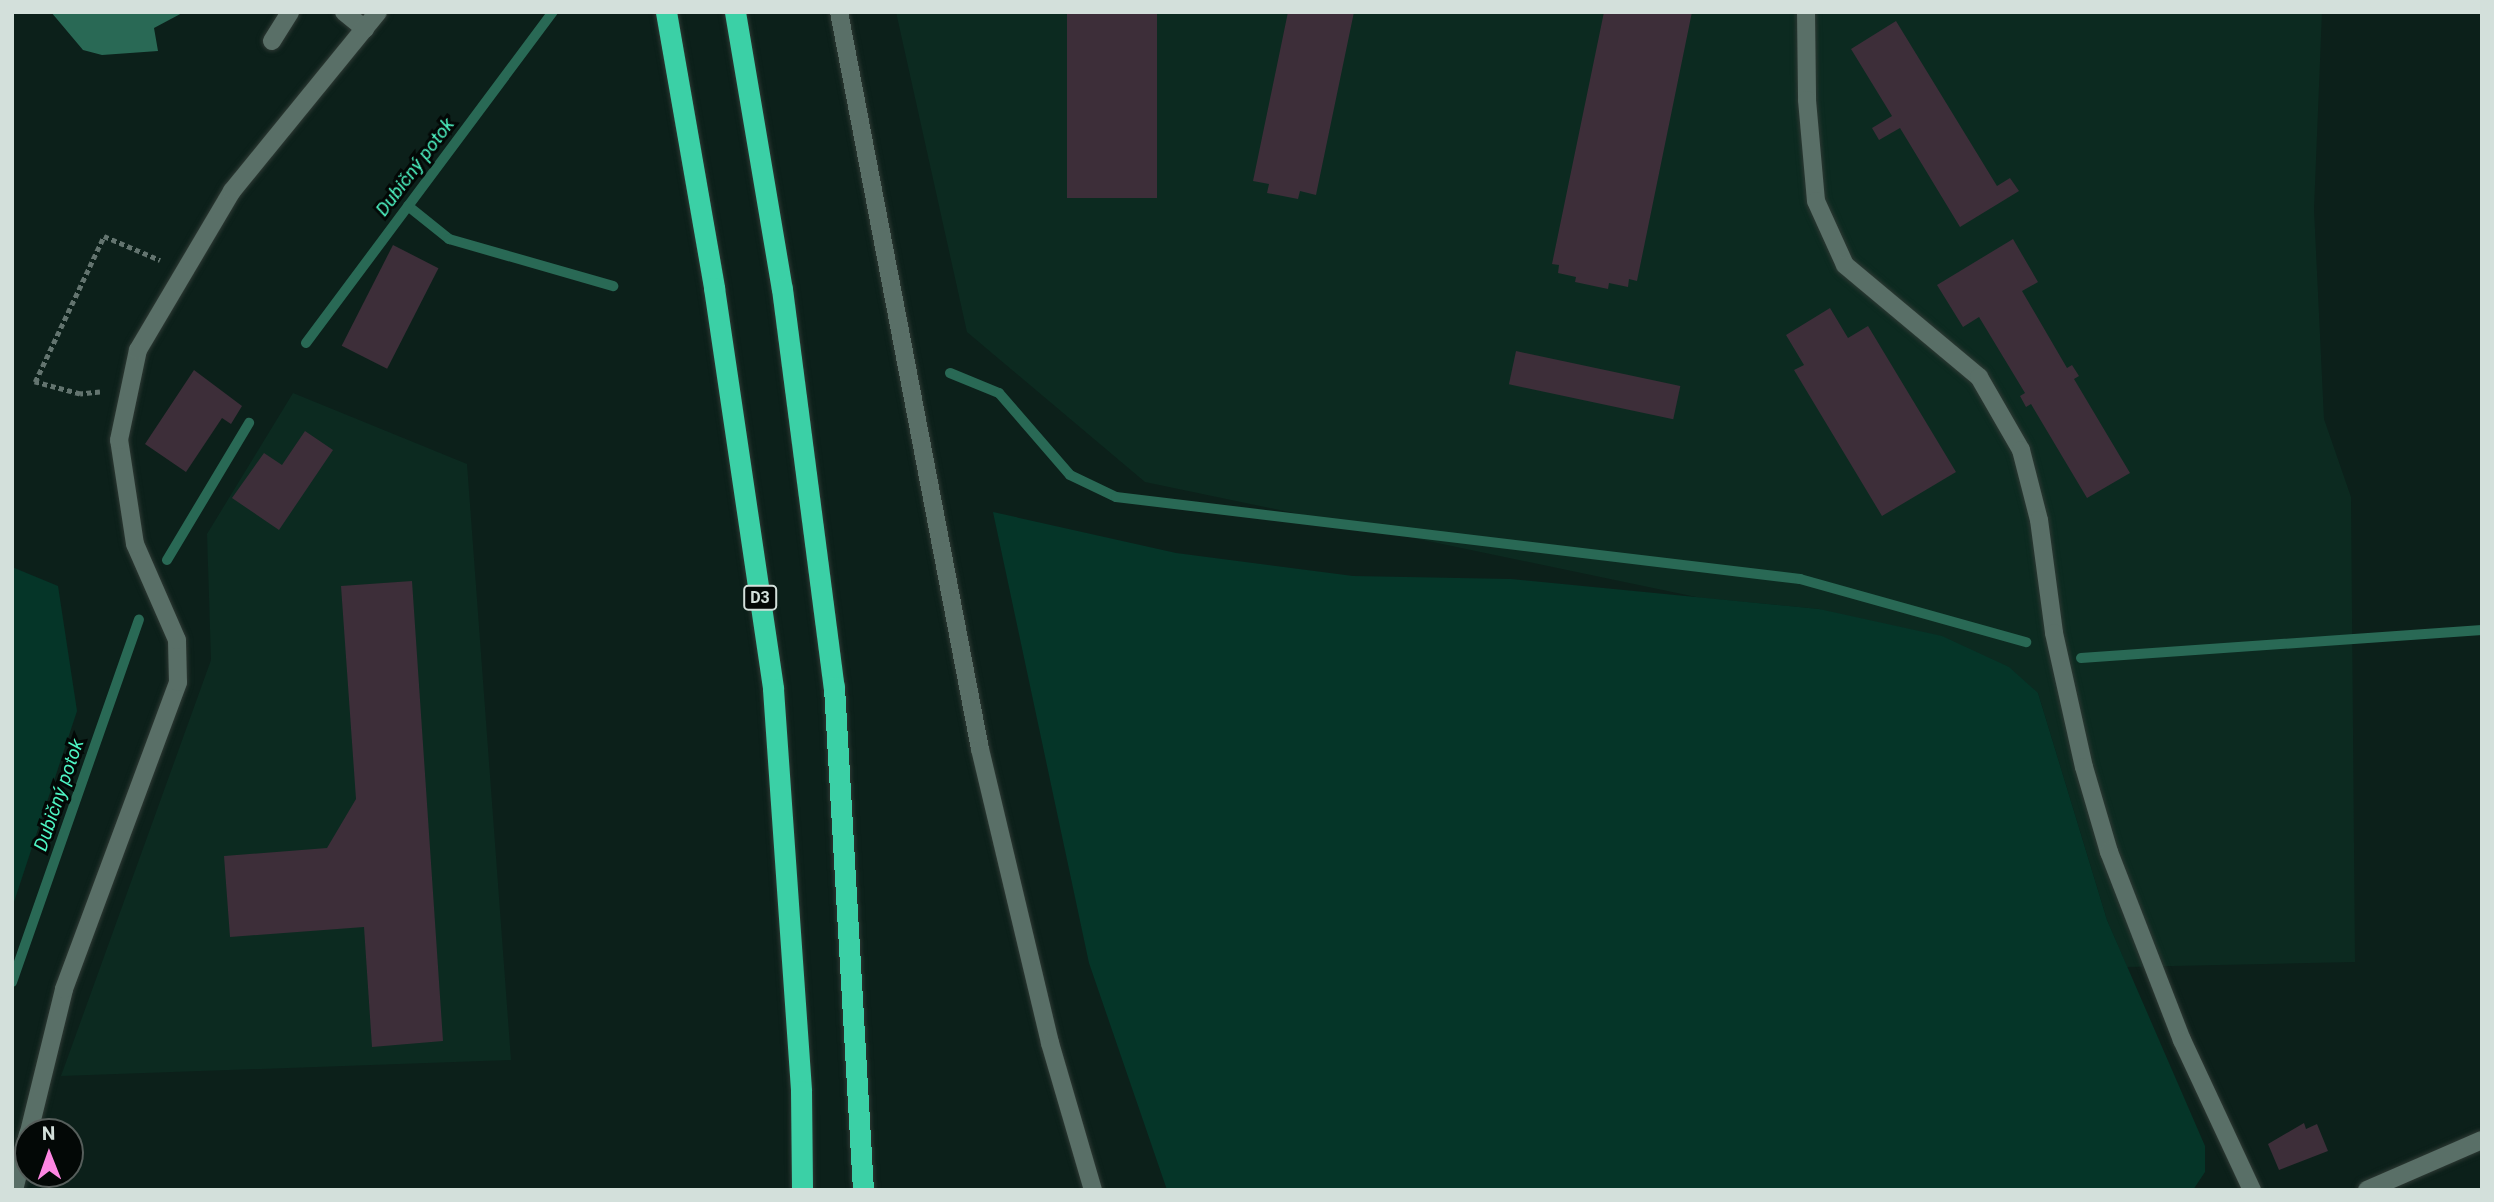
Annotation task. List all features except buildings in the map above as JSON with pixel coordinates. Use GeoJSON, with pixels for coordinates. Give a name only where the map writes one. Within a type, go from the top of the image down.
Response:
{"type":"FeatureCollection","features":[{"type":"Feature","properties":{"kind":"highway","name":"D3"},"geometry":{"type":"LineString","coordinates":[[666,12],[714,288],[773,690],[801,1091],[802,1190]]}},
{"type":"Feature","properties":{"kind":"highway"},"geometry":{"type":"LineString","coordinates":[[735,12],[782,289],[834,687],[863,1190]]}},
{"type":"Feature","properties":{"kind":"street"},"geometry":{"type":"LineString","coordinates":[[272,41],[289,12]]}},
{"type":"Feature","properties":{"kind":"street"},"geometry":{"type":"LineString","coordinates":[[344,12],[365,29]]}},
{"type":"Feature","properties":{"kind":"street"},"geometry":{"type":"LineString","coordinates":[[32,1118],[64,989],[178,682],[177,639],[135,544],[118,440],[138,350],[232,191],[378,12]]}},
{"type":"Feature","properties":{"kind":"street"},"geometry":{"type":"LineString","coordinates":[[839,12],[980,749],[1050,1044],[1093,1190]]}},
{"type":"Feature","properties":{"kind":"street"},"geometry":{"type":"LineString","coordinates":[[1806,12],[1807,100],[1816,201],[1845,265],[1979,377],[2021,450],[2039,520],[2063,673],[2109,852],[2182,1040],[2252,1190]]}},
{"type":"Feature","properties":{"kind":"street"},"geometry":{"type":"LineString","coordinates":[[2367,1190],[2482,1140]]}},
{"type":"Feature","properties":{"kind":"path"},"geometry":{"type":"LineString","coordinates":[[129,390],[80,394],[35,382],[104,236],[144,250],[182,274]]}},
{"type":"Feature","properties":{"kind":"shaded area"},"geometry":{"type":"Polygon","coordinates":[[[51,12],[184,12],[154,28],[158,51],[102,55],[83,50],[51,12]]]}},
{"type":"Feature","properties":{"kind":"shaded area"},"geometry":{"type":"Polygon","coordinates":[[[896,12],[2322,12],[2314,209],[2324,419],[2351,497],[2355,962],[2127,967],[2107,920],[2038,693],[1819,609],[1701,598],[1145,482],[967,332],[896,12]]]}},
{"type":"Feature","properties":{"kind":"shaded area"},"geometry":{"type":"Polygon","coordinates":[[[293,393],[467,464],[511,1060],[61,1076],[211,660],[207,534],[293,393]]]}},
{"type":"Feature","properties":{"kind":"shaded area"},"geometry":{"type":"Polygon","coordinates":[[[993,512],[1176,553],[1353,576],[1511,579],[1819,609],[1942,636],[2009,667],[2038,693],[2107,920],[2205,1146],[2205,1172],[2193,1190],[1167,1190],[1089,963],[993,512]]]}},
{"type":"Feature","properties":{"kind":"shaded area"},"geometry":{"type":"Polygon","coordinates":[[[12,567],[58,586],[77,711],[12,908],[12,567]]]}},
{"type":"Feature","properties":{"kind":"waterway","name":"Dubičný potok"},"geometry":{"type":"LineString","coordinates":[[306,343],[553,12]]}},
{"type":"Feature","properties":{"kind":"waterway"},"geometry":{"type":"LineString","coordinates":[[408,206],[449,239],[613,286]]}},
{"type":"Feature","properties":{"kind":"waterway"},"geometry":{"type":"LineString","coordinates":[[950,373],[999,393],[1070,475],[1116,497],[1800,579],[2026,642]]}},
{"type":"Feature","properties":{"kind":"waterway","name":"Dubičný potok"},"geometry":{"type":"LineString","coordinates":[[167,560],[249,423]]}},
{"type":"Feature","properties":{"kind":"waterway","name":"Dubičný potok"},"geometry":{"type":"LineString","coordinates":[[12,982],[139,620]]}},
{"type":"Feature","properties":{"kind":"waterway"},"geometry":{"type":"LineString","coordinates":[[2081,658],[2482,630]]}}]}
